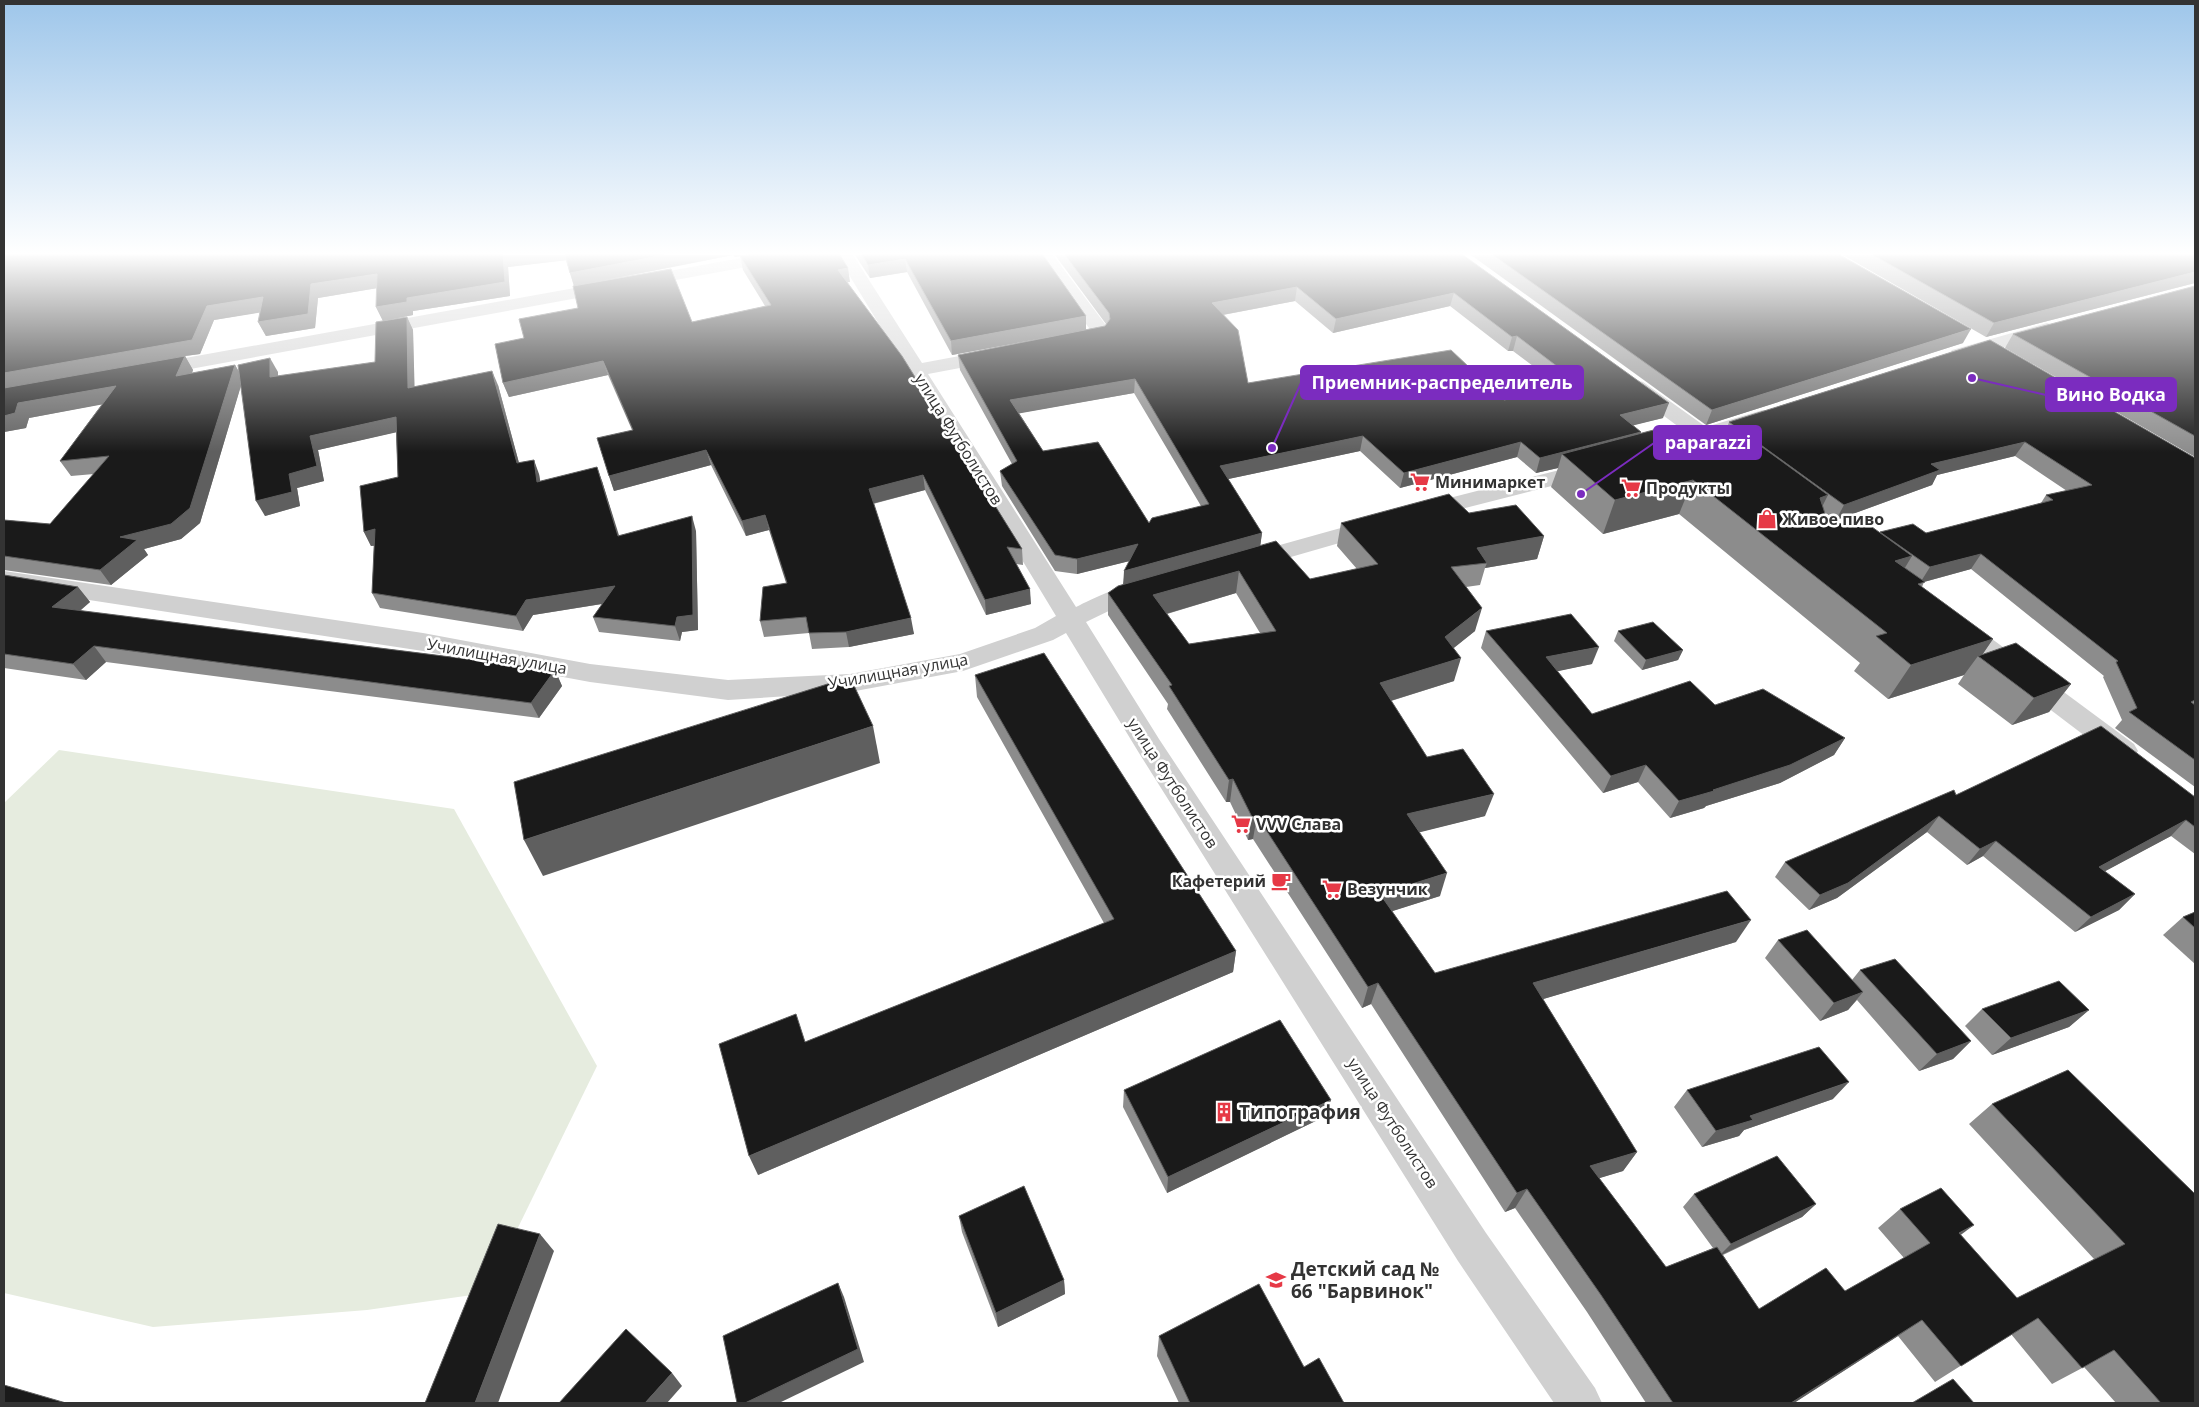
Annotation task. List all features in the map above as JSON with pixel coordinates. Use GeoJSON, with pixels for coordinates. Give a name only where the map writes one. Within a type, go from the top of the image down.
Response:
{"type":"FeatureCollection","features":[{"type":"Feature","properties":{"kind":"street"},"geometry":{"type":"LineString","coordinates":[[132,373],[422,321]]}},
{"type":"Feature","properties":{"kind":"street","name":"улица Футболистов"},"geometry":{"type":"LineString","coordinates":[[886,321],[1149,746],[1472,1247],[1580,1403]]}},
{"type":"Feature","properties":{"kind":"street"},"geometry":{"type":"LineString","coordinates":[[1046,346],[1093,338],[1099,332],[1093,321]]}},
{"type":"Feature","properties":{"kind":"street"},"geometry":{"type":"LineString","coordinates":[[1938,360],[1976,340],[2067,324]]}},
{"type":"Feature","properties":{"kind":"street"},"geometry":{"type":"LineString","coordinates":[[1976,340],[2010,360]]}},
{"type":"Feature","properties":{"kind":"street"},"geometry":{"type":"LineString","coordinates":[[916,370],[1018,351]]}},
{"type":"Feature","properties":{"kind":"street"},"geometry":{"type":"LineString","coordinates":[[1615,371],[1735,459]]}},
{"type":"Feature","properties":{"kind":"street"},"geometry":{"type":"LineString","coordinates":[[1230,566],[1394,520],[1624,460],[1788,408]]}},
{"type":"Feature","properties":{"kind":"street","name":"Училищная улица"},"geometry":{"type":"LineString","coordinates":[[4,579],[423,642],[590,673],[728,690],[850,683],[963,662],[1044,634],[1070,618],[1108,601],[1164,585]]}},
{"type":"Feature","properties":{"kind":"street"},"geometry":{"type":"LineString","coordinates":[[1940,613],[2141,764]]}},
{"type":"Feature","properties":{"kind":"shaded area"},"geometry":{"type":"Polygon","coordinates":[[[59,750],[454,809],[597,1066],[486,1293],[367,1310],[153,1327],[4,1293],[4,803],[59,750]]]}},
{"type":"Feature","properties":{"kind":"building"},"geometry":{"type":"Polygon","coordinates":[[[4,321],[201,321],[192,340],[4,373],[4,321]]]}},
{"type":"Feature","properties":{"kind":"building"},"geometry":{"type":"Polygon","coordinates":[[[407,321],[408,388],[492,371],[517,463],[534,460],[537,482],[597,467],[618,536],[692,516],[693,615],[677,617],[675,626],[593,617],[615,586],[526,600],[516,616],[372,593],[375,529],[364,532],[360,486],[398,477],[396,417],[310,436],[317,466],[289,474],[292,492],[256,501],[238,365],[270,358],[270,377],[375,362],[376,322],[407,321]]]}},
{"type":"Feature","properties":{"kind":"building"},"geometry":{"type":"Polygon","coordinates":[[[519,321],[876,321],[902,356],[1022,549],[1007,547],[1030,589],[985,600],[923,475],[869,489],[911,618],[846,632],[809,633],[806,617],[760,621],[763,587],[787,583],[765,515],[742,521],[706,450],[609,476],[597,438],[633,430],[603,361],[503,383],[495,344],[524,338],[519,321]]]}},
{"type":"Feature","properties":{"kind":"building"},"geometry":{"type":"Polygon","coordinates":[[[940,321],[1061,321],[951,341],[940,321]]]}},
{"type":"Feature","properties":{"kind":"building"},"geometry":{"type":"Polygon","coordinates":[[[1109,321],[1229,321],[1238,330],[1248,383],[1451,350],[1504,400],[1579,383],[1517,336],[1512,337],[1490,321],[1554,321],[1669,403],[1620,415],[1641,432],[1540,458],[1521,442],[1404,473],[1363,436],[1220,466],[1262,533],[1124,571],[1138,544],[1077,559],[1055,555],[1000,471],[1017,461],[958,355],[1105,326],[1109,321]],[[1135,379],[1010,400],[1043,451],[1098,442],[1149,523],[1152,518],[1209,504],[1135,379]]]}},
{"type":"Feature","properties":{"kind":"building"},"geometry":{"type":"Polygon","coordinates":[[[1586,321],[1956,321],[1971,329],[1712,410],[1586,321]]]}},
{"type":"Feature","properties":{"kind":"building"},"geometry":{"type":"Polygon","coordinates":[[[1990,321],[2003,321],[1994,323],[1990,321]]]}},
{"type":"Feature","properties":{"kind":"building"},"geometry":{"type":"Polygon","coordinates":[[[2064,321],[2195,321],[2195,436],[2013,334],[2064,321]]]}},
{"type":"Feature","properties":{"kind":"building"},"geometry":{"type":"Polygon","coordinates":[[[1990,340],[2195,458],[2195,700],[2191,702],[2195,705],[2195,760],[2129,712],[2137,708],[2116,662],[2118,661],[1981,554],[1930,567],[1880,532],[1913,524],[1926,533],[2053,500],[2046,495],[2092,485],[2025,442],[1931,464],[1940,470],[1844,505],[1729,422],[1990,340]]]}},
{"type":"Feature","properties":{"kind":"building"},"geometry":{"type":"Polygon","coordinates":[[[185,356],[176,376],[235,365],[190,508],[171,524],[120,537],[137,540],[100,570],[4,556],[4,520],[50,524],[109,456],[60,461],[116,386],[18,403],[15,413],[4,416],[4,388],[185,356]]]}},
{"type":"Feature","properties":{"kind":"building"},"geometry":{"type":"Polygon","coordinates":[[[1665,427],[1683,441],[1736,428],[1828,495],[1820,498],[1829,526],[1861,519],[1912,556],[1895,561],[1925,582],[1918,584],[1993,639],[1911,665],[1876,636],[1887,633],[1693,480],[1615,500],[1562,454],[1665,427]]]}},
{"type":"Feature","properties":{"kind":"building"},"geometry":{"type":"Polygon","coordinates":[[[1449,494],[1469,513],[1516,505],[1544,536],[1477,548],[1487,563],[1451,567],[1482,608],[1445,637],[1461,658],[1380,683],[1427,757],[1463,749],[1494,794],[1407,814],[1447,873],[1380,894],[1435,973],[1727,891],[1751,920],[1533,983],[1637,1152],[1590,1166],[1666,1267],[1717,1247],[1759,1309],[1826,1268],[1845,1291],[1930,1243],[1900,1209],[1941,1188],[1974,1225],[1959,1233],[2017,1298],[2125,1244],[1992,1104],[2068,1070],[2195,1194],[2195,1403],[2161,1403],[2114,1350],[2082,1368],[2038,1318],[1961,1366],[1922,1320],[1791,1403],[1673,1403],[1527,1189],[1517,1193],[1378,983],[1368,987],[1257,816],[1252,817],[1233,779],[1229,780],[1169,686],[1172,685],[1108,593],[1118,586],[1276,541],[1310,579],[1378,564],[1341,523],[1449,494]],[[1239,571],[1153,595],[1189,644],[1276,631],[1239,571]]]}},
{"type":"Feature","properties":{"kind":"building"},"geometry":{"type":"Polygon","coordinates":[[[4,575],[78,587],[52,607],[555,670],[531,703],[94,646],[73,664],[4,654],[4,575]]]}},
{"type":"Feature","properties":{"kind":"building"},"geometry":{"type":"Polygon","coordinates":[[[1571,614],[1599,647],[1546,657],[1592,714],[1690,681],[1715,705],[1763,689],[1845,738],[1790,765],[1679,801],[1646,765],[1611,776],[1486,631],[1571,614]]]}},
{"type":"Feature","properties":{"kind":"building"},"geometry":{"type":"Polygon","coordinates":[[[1653,622],[1683,650],[1646,660],[1618,631],[1653,622]]]}},
{"type":"Feature","properties":{"kind":"building"},"geometry":{"type":"Polygon","coordinates":[[[2016,643],[2071,684],[2034,698],[1978,656],[2016,643]]]}},
{"type":"Feature","properties":{"kind":"building"},"geometry":{"type":"Polygon","coordinates":[[[1044,653],[1236,951],[749,1156],[719,1044],[796,1014],[805,1042],[1114,919],[975,675],[1044,653]]]}},
{"type":"Feature","properties":{"kind":"building"},"geometry":{"type":"Polygon","coordinates":[[[850,677],[873,726],[524,840],[514,782],[850,677]]]}},
{"type":"Feature","properties":{"kind":"building"},"geometry":{"type":"Polygon","coordinates":[[[2101,726],[2195,797],[2195,827],[2186,820],[2099,867],[2135,894],[2091,917],[1996,841],[1980,849],[1939,816],[1848,883],[1820,895],[1785,862],[1954,790],[1956,795],[2101,726]]]}},
{"type":"Feature","properties":{"kind":"building"},"geometry":{"type":"Polygon","coordinates":[[[2195,912],[2195,928],[2183,917],[2195,912]]]}},
{"type":"Feature","properties":{"kind":"building"},"geometry":{"type":"Polygon","coordinates":[[[1807,930],[1863,992],[1834,1003],[1778,940],[1807,930]]]}},
{"type":"Feature","properties":{"kind":"building"},"geometry":{"type":"Polygon","coordinates":[[[1895,959],[1971,1041],[1937,1054],[1860,970],[1895,959]]]}},
{"type":"Feature","properties":{"kind":"building"},"geometry":{"type":"Polygon","coordinates":[[[2059,981],[2089,1010],[2011,1038],[1982,1009],[2059,981]]]}},
{"type":"Feature","properties":{"kind":"building","name":"Типография"},"geometry":{"type":"Polygon","coordinates":[[[1280,1020],[1331,1100],[1168,1177],[1124,1090],[1280,1020]]]}},
{"type":"Feature","properties":{"kind":"building"},"geometry":{"type":"Polygon","coordinates":[[[1819,1047],[1849,1082],[1750,1116],[1753,1120],[1716,1131],[1687,1090],[1819,1047]]]}},
{"type":"Feature","properties":{"kind":"building"},"geometry":{"type":"Polygon","coordinates":[[[1777,1156],[1816,1204],[1731,1244],[1694,1194],[1777,1156]]]}},
{"type":"Feature","properties":{"kind":"building"},"geometry":{"type":"Polygon","coordinates":[[[1024,1186],[1064,1280],[996,1313],[959,1216],[1024,1186]]]}},
{"type":"Feature","properties":{"kind":"building"},"geometry":{"type":"Polygon","coordinates":[[[498,1224],[540,1234],[475,1403],[425,1403],[498,1224]]]}},
{"type":"Feature","properties":{"kind":"building"},"geometry":{"type":"Polygon","coordinates":[[[838,1283],[858,1349],[745,1403],[737,1403],[723,1336],[838,1283]]]}},
{"type":"Feature","properties":{"kind":"building"},"geometry":{"type":"Polygon","coordinates":[[[1259,1284],[1304,1367],[1319,1358],[1344,1403],[1190,1403],[1159,1336],[1259,1284]]]}},
{"type":"Feature","properties":{"kind":"building"},"geometry":{"type":"Polygon","coordinates":[[[626,1329],[672,1373],[645,1403],[559,1403],[626,1329]]]}},
{"type":"Feature","properties":{"kind":"building"},"geometry":{"type":"Polygon","coordinates":[[[1953,1379],[1974,1403],[1912,1403],[1953,1379]]]}},
{"type":"Feature","properties":{"kind":"building"},"geometry":{"type":"Polygon","coordinates":[[[4,1385],[66,1403],[4,1403],[4,1385]]]}},
{"type":"Feature","properties":{"kind":"place","name":"Вино Водка"},"geometry":{"type":"Point","coordinates":[1972,378]}},
{"type":"Feature","properties":{"kind":"place","name":"Приемник-распределитель"},"geometry":{"type":"Point","coordinates":[1272,448]}},
{"type":"Feature","properties":{"kind":"place","name":"Минимаркет"},"geometry":{"type":"Point","coordinates":[1420,482]}},
{"type":"Feature","properties":{"kind":"place","name":"Продукты"},"geometry":{"type":"Point","coordinates":[1631,488]}},
{"type":"Feature","properties":{"kind":"place","name":"paparazzi"},"geometry":{"type":"Point","coordinates":[1581,494]}},
{"type":"Feature","properties":{"kind":"place","name":"Живое пиво"},"geometry":{"type":"Point","coordinates":[1767,519]}},
{"type":"Feature","properties":{"kind":"place","name":"VVV Слава"},"geometry":{"type":"Point","coordinates":[1241,824]}},
{"type":"Feature","properties":{"kind":"place","name":"Кафетерий"},"geometry":{"type":"Point","coordinates":[1281,881]}},
{"type":"Feature","properties":{"kind":"place","name":"Везунчик"},"geometry":{"type":"Point","coordinates":[1332,889]}},
{"type":"Feature","properties":{"kind":"place","name":"Типография"},"geometry":{"type":"Point","coordinates":[1224,1112]}},
{"type":"Feature","properties":{"kind":"place","name":"Детский сад № 66 \"Барвинок\""},"geometry":{"type":"Point","coordinates":[1276,1280]}}]}
